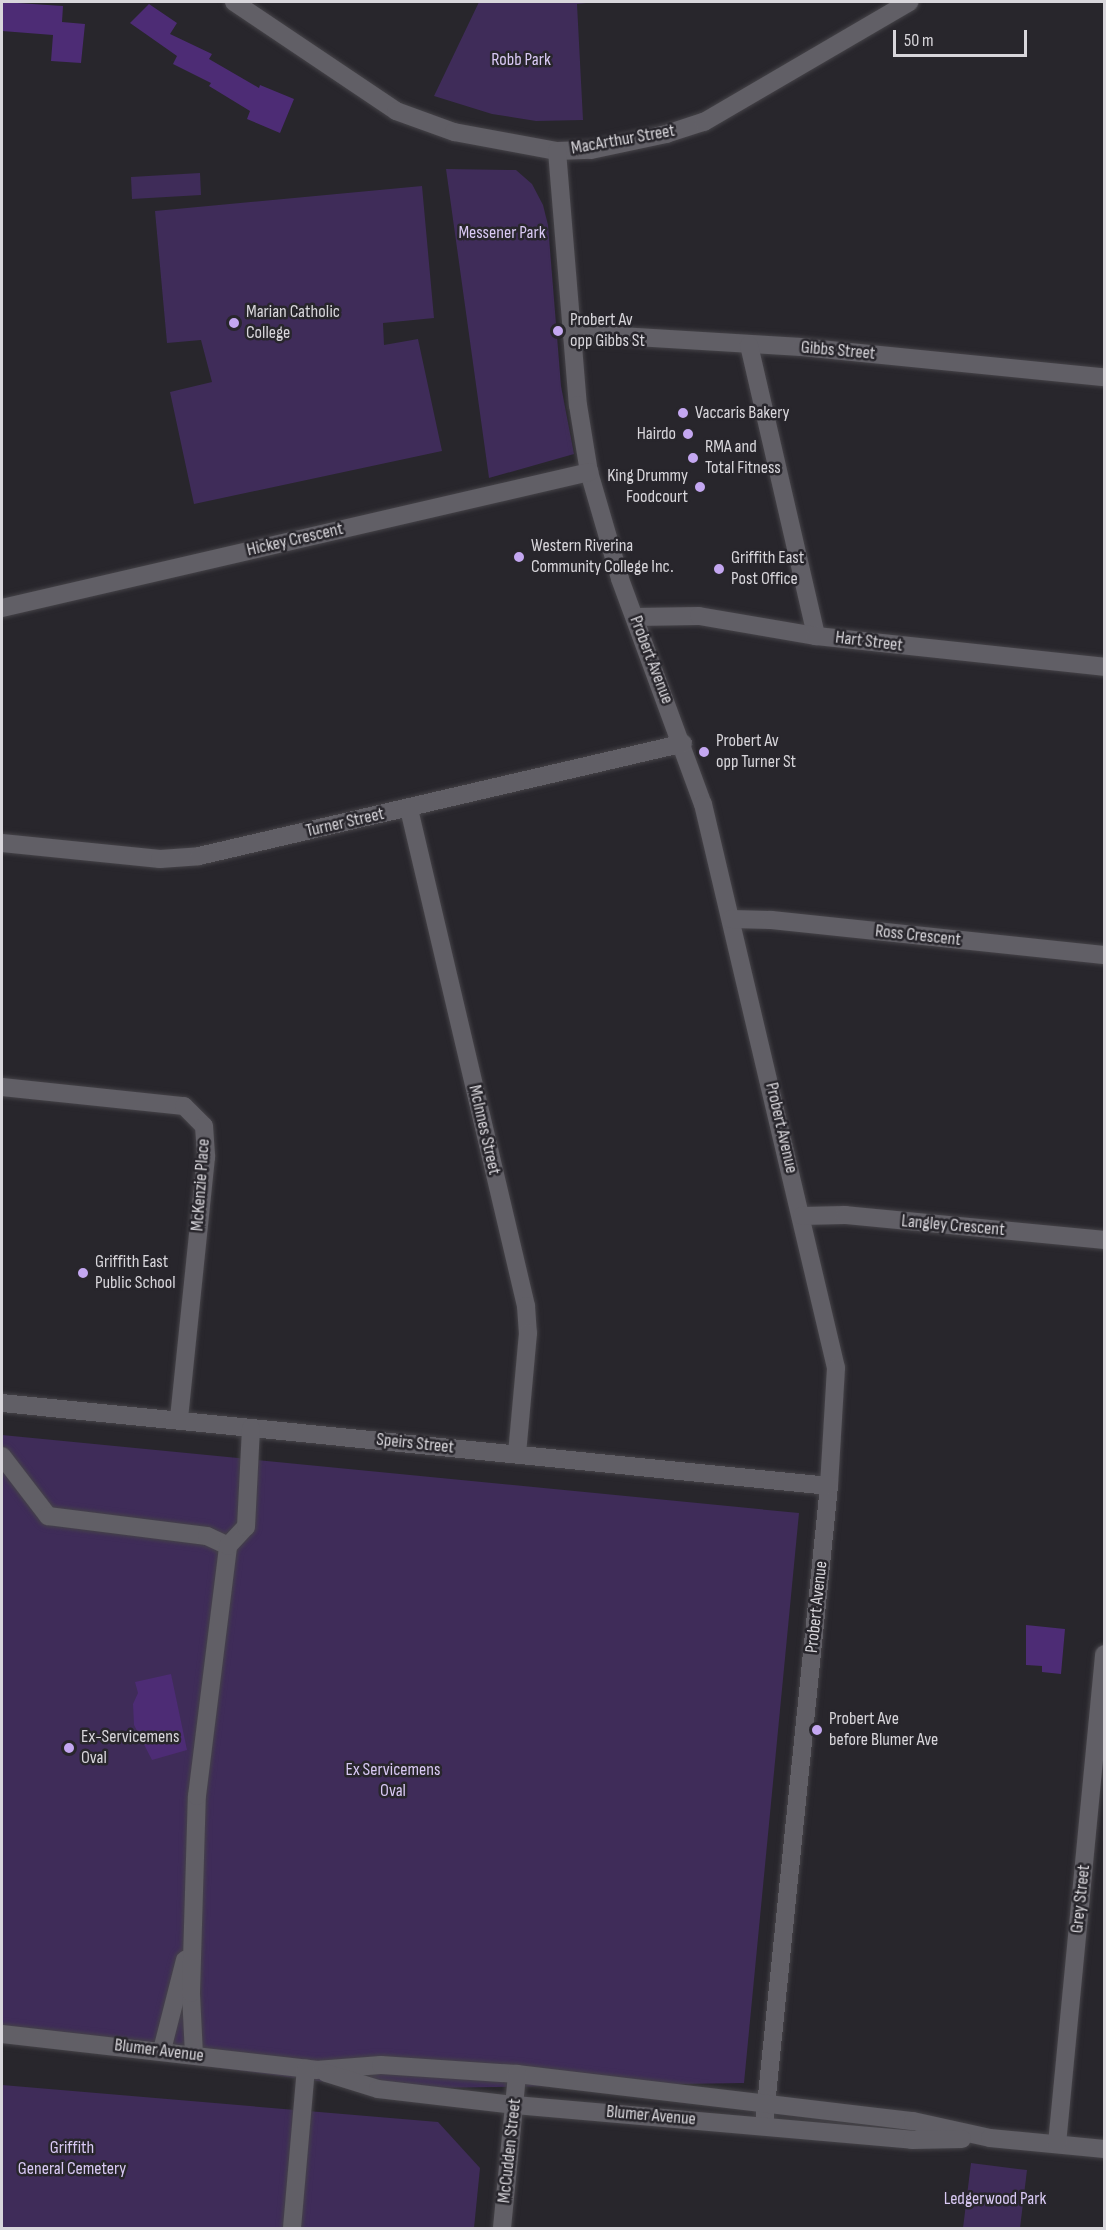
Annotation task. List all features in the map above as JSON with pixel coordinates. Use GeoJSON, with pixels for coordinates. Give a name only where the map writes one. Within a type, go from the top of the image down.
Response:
{"type":"FeatureCollection","features":[{"type":"Feature","properties":{"kind":"street","name":"MacArthur Street"},"geometry":{"type":"LineString","coordinates":[[234,2],[396,111],[454,132],[556,151],[602,147],[666,134],[704,122],[909,2]]}},
{"type":"Feature","properties":{"kind":"street","name":"Probert Avenue"},"geometry":{"type":"LineString","coordinates":[[556,151],[571,333],[589,472],[635,617],[683,743],[703,804],[836,1368],[829,1486],[764,2125]]}},
{"type":"Feature","properties":{"kind":"street","name":"Gibbs Street"},"geometry":{"type":"LineString","coordinates":[[571,333],[748,345],[1104,377]]}},
{"type":"Feature","properties":{"kind":"street"},"geometry":{"type":"LineString","coordinates":[[748,345],[816,636]]}},
{"type":"Feature","properties":{"kind":"street","name":"Hickey Crescent"},"geometry":{"type":"LineString","coordinates":[[2,608],[589,472]]}},
{"type":"Feature","properties":{"kind":"street","name":"Hart Street"},"geometry":{"type":"LineString","coordinates":[[635,617],[699,616],[816,636],[1104,667]]}},
{"type":"Feature","properties":{"kind":"street","name":"Turner Street"},"geometry":{"type":"LineString","coordinates":[[2,843],[160,859],[199,856],[409,809],[683,743]]}},
{"type":"Feature","properties":{"kind":"street","name":"McInnes Street"},"geometry":{"type":"LineString","coordinates":[[409,809],[526,1306],[528,1333],[517,1454]]}},
{"type":"Feature","properties":{"kind":"street","name":"Ross Crescent"},"geometry":{"type":"LineString","coordinates":[[731,919],[771,920],[1104,955]]}},
{"type":"Feature","properties":{"kind":"street","name":"McKenzie Place"},"geometry":{"type":"LineString","coordinates":[[2,1087],[184,1106],[204,1126],[206,1157],[179,1420]]}},
{"type":"Feature","properties":{"kind":"street","name":"Langley Crescent"},"geometry":{"type":"LineString","coordinates":[[802,1216],[845,1215],[1104,1240]]}},
{"type":"Feature","properties":{"kind":"street","name":"Speirs Street"},"geometry":{"type":"LineString","coordinates":[[2,1403],[829,1486]]}},
{"type":"Feature","properties":{"kind":"street"},"geometry":{"type":"LineString","coordinates":[[194,2055],[191,1938],[197,1796],[228,1546],[246,1527],[251,1428]]}},
{"type":"Feature","properties":{"kind":"street"},"geometry":{"type":"LineString","coordinates":[[2,1456],[48,1516],[207,1536],[228,1546]]}},
{"type":"Feature","properties":{"kind":"street","name":"Grey Street"},"geometry":{"type":"LineString","coordinates":[[1057,2144],[1104,1654]]}},
{"type":"Feature","properties":{"kind":"street"},"geometry":{"type":"LineString","coordinates":[[162,2050],[191,1938]]}},
{"type":"Feature","properties":{"kind":"street","name":"Blumer Avenue"},"geometry":{"type":"LineString","coordinates":[[2,2034],[162,2050],[311,2069],[378,2089],[515,2105],[764,2125],[912,2140],[990,2138],[1104,2149]]}},
{"type":"Feature","properties":{"kind":"street","name":"Blumer Avenue"},"geometry":{"type":"LineString","coordinates":[[311,2069],[381,2065],[517,2074],[913,2121],[990,2138]]}},
{"type":"Feature","properties":{"kind":"street"},"geometry":{"type":"LineString","coordinates":[[292,2229],[311,2069]]}},
{"type":"Feature","properties":{"kind":"street","name":"McCudden Street"},"geometry":{"type":"LineString","coordinates":[[502,2229],[517,2074]]}},
{"type":"Feature","properties":{"kind":"green space","name":"Robb Park"},"geometry":{"type":"Polygon","coordinates":[[[479,2],[596,2],[577,4],[583,120],[536,121],[492,114],[434,96],[479,2]]]}},
{"type":"Feature","properties":{"kind":"green space","name":"Messener Park"},"geometry":{"type":"Polygon","coordinates":[[[446,169],[516,170],[532,184],[543,205],[548,225],[561,386],[574,454],[489,478],[446,169]]]}},
{"type":"Feature","properties":{"kind":"green space"},"geometry":{"type":"Polygon","coordinates":[[[200,173],[201,195],[132,199],[131,177],[200,173]]]}},
{"type":"Feature","properties":{"kind":"green space"},"geometry":{"type":"Polygon","coordinates":[[[422,186],[434,318],[383,323],[384,345],[418,339],[442,451],[194,504],[170,392],[212,382],[201,340],[167,343],[155,211],[422,186]]]}},
{"type":"Feature","properties":{"kind":"green space","name":"Ex Servicemens Oval"},"geometry":{"type":"Polygon","coordinates":[[[2,1435],[799,1513],[744,2083],[378,2089],[2,2039],[2,1435]]]}},
{"type":"Feature","properties":{"kind":"green space","name":"Griffith General Cemetery"},"geometry":{"type":"Polygon","coordinates":[[[2,2085],[438,2122],[480,2168],[474,2228],[2,2228],[2,2085]]]}},
{"type":"Feature","properties":{"kind":"green space","name":"Ledgerwood Park"},"geometry":{"type":"Polygon","coordinates":[[[971,2163],[1027,2170],[1020,2228],[963,2228],[971,2163]]]}},
{"type":"Feature","properties":{"kind":"building"},"geometry":{"type":"Polygon","coordinates":[[[2,2],[63,6],[62,22],[85,24],[81,63],[51,61],[53,35],[2,31],[2,2]]]}},
{"type":"Feature","properties":{"kind":"building"},"geometry":{"type":"Polygon","coordinates":[[[149,4],[177,23],[170,34],[212,54],[209,59],[259,88],[260,85],[294,99],[280,133],[247,119],[250,111],[209,86],[211,83],[173,64],[177,56],[130,23],[149,4]]]}},
{"type":"Feature","properties":{"kind":"building"},"geometry":{"type":"Polygon","coordinates":[[[1026,1625],[1065,1629],[1061,1674],[1042,1672],[1042,1666],[1026,1665],[1026,1625]]]}},
{"type":"Feature","properties":{"kind":"building"},"geometry":{"type":"Polygon","coordinates":[[[171,1674],[187,1750],[152,1760],[134,1725],[133,1704],[138,1693],[135,1682],[171,1674]]]}},
{"type":"Feature","properties":{"kind":"place","name":"Marian Catholic College"},"geometry":{"type":"Point","coordinates":[234,323]}},
{"type":"Feature","properties":{"kind":"place","name":"Probert Av opp Gibbs St"},"geometry":{"type":"Point","coordinates":[558,331]}},
{"type":"Feature","properties":{"kind":"place","name":"Vaccaris Bakery"},"geometry":{"type":"Point","coordinates":[683,413]}},
{"type":"Feature","properties":{"kind":"place","name":"Hairdo"},"geometry":{"type":"Point","coordinates":[688,434]}},
{"type":"Feature","properties":{"kind":"place","name":"RMA and Total Fitness"},"geometry":{"type":"Point","coordinates":[693,458]}},
{"type":"Feature","properties":{"kind":"place","name":"King Drummy Foodcourt"},"geometry":{"type":"Point","coordinates":[700,487]}},
{"type":"Feature","properties":{"kind":"place","name":"Western Riverina Community College Inc."},"geometry":{"type":"Point","coordinates":[519,557]}},
{"type":"Feature","properties":{"kind":"place","name":"Griffith East Post Office"},"geometry":{"type":"Point","coordinates":[719,569]}},
{"type":"Feature","properties":{"kind":"place","name":"Probert Av opp Turner St"},"geometry":{"type":"Point","coordinates":[704,752]}},
{"type":"Feature","properties":{"kind":"place","name":"Griffith East Public School"},"geometry":{"type":"Point","coordinates":[83,1273]}},
{"type":"Feature","properties":{"kind":"place","name":"Probert Ave before Blumer Ave"},"geometry":{"type":"Point","coordinates":[817,1730]}},
{"type":"Feature","properties":{"kind":"place","name":"Ex-Servicemens Oval"},"geometry":{"type":"Point","coordinates":[69,1748]}}]}
